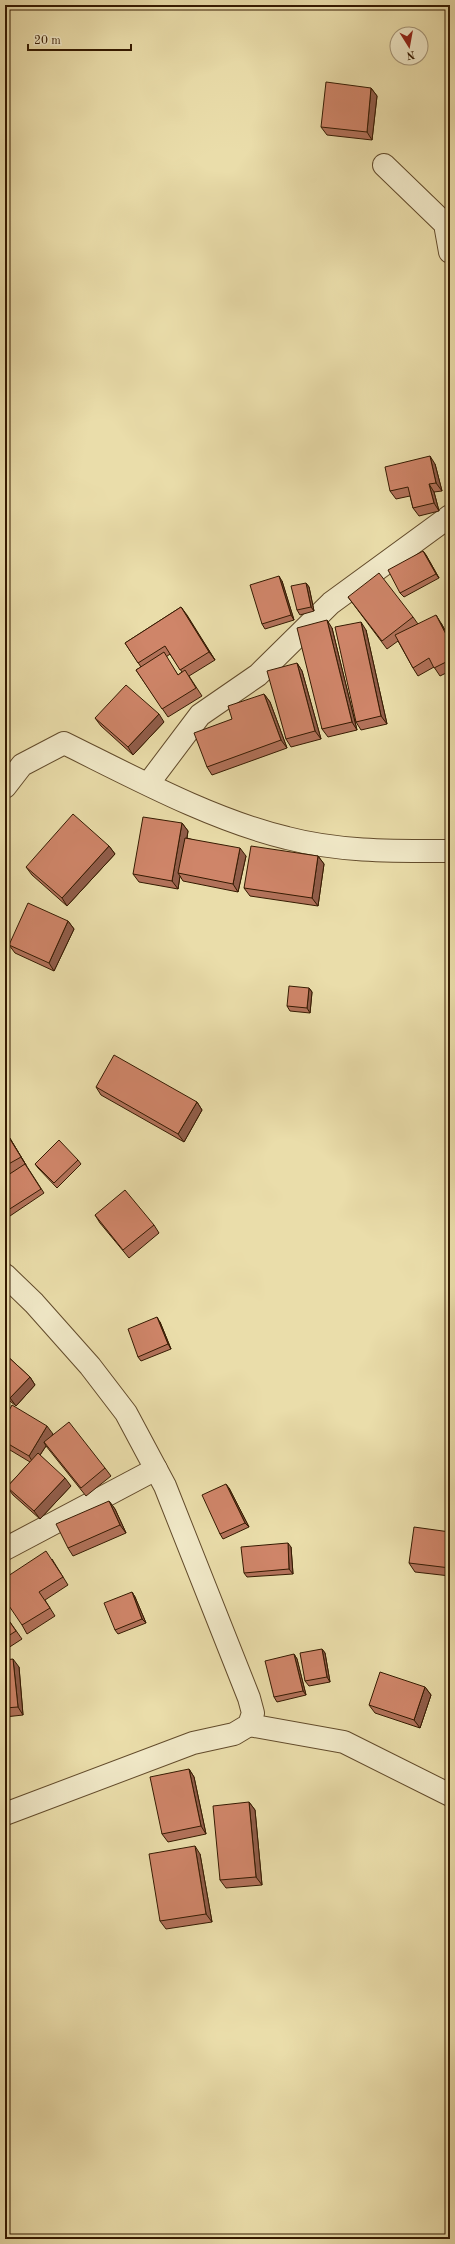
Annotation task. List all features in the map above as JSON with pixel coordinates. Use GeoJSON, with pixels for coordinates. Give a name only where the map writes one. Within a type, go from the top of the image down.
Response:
{"type":"FeatureCollection","features":[{"type":"Feature","properties":{"kind":"street"},"geometry":{"type":"LineString","coordinates":[[384,165],[444,224],[450,252]]}},
{"type":"Feature","properties":{"kind":"street"},"geometry":{"type":"LineString","coordinates":[[148,784],[200,715],[258,675],[331,603],[450,516]]}},
{"type":"Feature","properties":{"kind":"street"},"geometry":{"type":"LineString","coordinates":[[5,787],[22,765],[64,743],[148,784],[225,818],[287,838],[347,849],[450,851]]}},
{"type":"Feature","properties":{"kind":"street"},"geometry":{"type":"LineString","coordinates":[[5,1275],[34,1303],[90,1366],[126,1413],[165,1486],[249,1698],[253,1713],[249,1725],[234,1734],[193,1743],[5,1814]]}},
{"type":"Feature","properties":{"kind":"street"},"geometry":{"type":"LineString","coordinates":[[5,1549],[156,1469]]}},
{"type":"Feature","properties":{"kind":"street"},"geometry":{"type":"LineString","coordinates":[[249,1725],[344,1742],[450,1795]]}},
{"type":"Feature","properties":{"kind":"building"},"geometry":{"type":"Polygon","coordinates":[[[326,82],[371,88],[367,132],[321,127],[326,82]]]}},
{"type":"Feature","properties":{"kind":"building"},"geometry":{"type":"Polygon","coordinates":[[[430,456],[436,483],[429,484],[434,503],[413,508],[408,487],[390,491],[385,467],[430,456]]]}},
{"type":"Feature","properties":{"kind":"building"},"geometry":{"type":"Polygon","coordinates":[[[423,551],[436,574],[400,593],[388,570],[423,551]]]}},
{"type":"Feature","properties":{"kind":"building"},"geometry":{"type":"Polygon","coordinates":[[[379,573],[413,617],[382,641],[348,597],[379,573]]]}},
{"type":"Feature","properties":{"kind":"building"},"geometry":{"type":"Polygon","coordinates":[[[279,576],[291,615],[262,624],[250,585],[279,576]]]}},
{"type":"Feature","properties":{"kind":"building"},"geometry":{"type":"Polygon","coordinates":[[[306,583],[311,607],[297,610],[291,586],[306,583]]]}},
{"type":"Feature","properties":{"kind":"building"},"geometry":{"type":"Polygon","coordinates":[[[181,607],[209,652],[180,670],[165,646],[138,663],[125,643],[181,607]]]}},
{"type":"Feature","properties":{"kind":"building"},"geometry":{"type":"Polygon","coordinates":[[[436,615],[450,642],[450,660],[434,668],[429,658],[413,668],[395,635],[436,615]]]}},
{"type":"Feature","properties":{"kind":"building"},"geometry":{"type":"Polygon","coordinates":[[[327,620],[352,722],[322,729],[297,628],[327,620]]]}},
{"type":"Feature","properties":{"kind":"building"},"geometry":{"type":"Polygon","coordinates":[[[361,622],[381,716],[356,722],[335,627],[361,622]]]}},
{"type":"Feature","properties":{"kind":"building"},"geometry":{"type":"Polygon","coordinates":[[[164,652],[178,675],[185,670],[196,688],[162,709],[136,670],[164,652]]]}},
{"type":"Feature","properties":{"kind":"building"},"geometry":{"type":"Polygon","coordinates":[[[297,663],[315,731],[286,739],[267,671],[297,663]]]}},
{"type":"Feature","properties":{"kind":"building"},"geometry":{"type":"Polygon","coordinates":[[[126,685],[159,714],[128,747],[95,718],[126,685]]]}},
{"type":"Feature","properties":{"kind":"building"},"geometry":{"type":"Polygon","coordinates":[[[264,694],[281,740],[207,767],[194,733],[232,719],[228,706],[264,694]]]}},
{"type":"Feature","properties":{"kind":"building"},"geometry":{"type":"Polygon","coordinates":[[[73,814],[109,846],[62,898],[26,867],[73,814]]]}},
{"type":"Feature","properties":{"kind":"building"},"geometry":{"type":"Polygon","coordinates":[[[143,817],[182,823],[172,881],[133,874],[143,817]]]}},
{"type":"Feature","properties":{"kind":"building"},"geometry":{"type":"Polygon","coordinates":[[[185,838],[240,848],[233,884],[178,873],[185,838]]]}},
{"type":"Feature","properties":{"kind":"building"},"geometry":{"type":"Polygon","coordinates":[[[251,846],[318,856],[312,898],[244,888],[251,846]]]}},
{"type":"Feature","properties":{"kind":"building"},"geometry":{"type":"Polygon","coordinates":[[[28,903],[68,921],[49,963],[9,945],[28,903]]]}},
{"type":"Feature","properties":{"kind":"building"},"geometry":{"type":"Polygon","coordinates":[[[289,986],[309,988],[307,1008],[287,1006],[289,986]]]}},
{"type":"Feature","properties":{"kind":"building"},"geometry":{"type":"Polygon","coordinates":[[[114,1055],[197,1102],[178,1134],[96,1087],[114,1055]]]}},
{"type":"Feature","properties":{"kind":"building"},"geometry":{"type":"Polygon","coordinates":[[[5,1131],[21,1157],[5,1166],[5,1131]]]}},
{"type":"Feature","properties":{"kind":"building"},"geometry":{"type":"Polygon","coordinates":[[[59,1140],[78,1160],[54,1183],[35,1164],[59,1140]]]}},
{"type":"Feature","properties":{"kind":"building"},"geometry":{"type":"Polygon","coordinates":[[[25,1164],[41,1189],[5,1212],[5,1177],[25,1164]]]}},
{"type":"Feature","properties":{"kind":"building"},"geometry":{"type":"Polygon","coordinates":[[[125,1190],[154,1225],[123,1250],[95,1215],[125,1190]]]}},
{"type":"Feature","properties":{"kind":"building"},"geometry":{"type":"Polygon","coordinates":[[[157,1317],[168,1344],[138,1357],[128,1329],[157,1317]]]}},
{"type":"Feature","properties":{"kind":"building"},"geometry":{"type":"Polygon","coordinates":[[[5,1354],[30,1377],[10,1398],[5,1394],[5,1354]]]}},
{"type":"Feature","properties":{"kind":"building"},"geometry":{"type":"Polygon","coordinates":[[[12,1405],[47,1426],[29,1456],[5,1442],[5,1418],[12,1405]]]}},
{"type":"Feature","properties":{"kind":"building"},"geometry":{"type":"Polygon","coordinates":[[[69,1422],[105,1468],[81,1488],[44,1442],[69,1422]]]}},
{"type":"Feature","properties":{"kind":"building"},"geometry":{"type":"Polygon","coordinates":[[[38,1453],[65,1478],[34,1511],[7,1487],[38,1453]]]}},
{"type":"Feature","properties":{"kind":"building"},"geometry":{"type":"Polygon","coordinates":[[[226,1484],[245,1523],[220,1534],[202,1495],[226,1484]]]}},
{"type":"Feature","properties":{"kind":"building"},"geometry":{"type":"Polygon","coordinates":[[[109,1501],[120,1525],[68,1548],[56,1524],[109,1501]]]}},
{"type":"Feature","properties":{"kind":"building"},"geometry":{"type":"Polygon","coordinates":[[[414,1527],[450,1532],[450,1568],[409,1563],[414,1527]]]}},
{"type":"Feature","properties":{"kind":"building"},"geometry":{"type":"Polygon","coordinates":[[[288,1543],[289,1569],[244,1573],[241,1547],[288,1543]]]}},
{"type":"Feature","properties":{"kind":"building"},"geometry":{"type":"Polygon","coordinates":[[[46,1551],[63,1577],[39,1592],[50,1608],[22,1625],[5,1600],[5,1578],[46,1551]]]}},
{"type":"Feature","properties":{"kind":"building"},"geometry":{"type":"Polygon","coordinates":[[[132,1592],[142,1619],[115,1630],[104,1603],[132,1592]]]}},
{"type":"Feature","properties":{"kind":"building"},"geometry":{"type":"Polygon","coordinates":[[[5,1615],[16,1631],[5,1638],[5,1615]]]}},
{"type":"Feature","properties":{"kind":"building"},"geometry":{"type":"Polygon","coordinates":[[[322,1649],[327,1677],[305,1681],[300,1653],[322,1649]]]}},
{"type":"Feature","properties":{"kind":"building"},"geometry":{"type":"Polygon","coordinates":[[[294,1654],[303,1691],[274,1697],[265,1661],[294,1654]]]}},
{"type":"Feature","properties":{"kind":"building"},"geometry":{"type":"Polygon","coordinates":[[[13,1659],[18,1707],[5,1708],[5,1660],[13,1659]]]}},
{"type":"Feature","properties":{"kind":"building"},"geometry":{"type":"Polygon","coordinates":[[[380,1672],[425,1687],[414,1720],[369,1705],[380,1672]]]}},
{"type":"Feature","properties":{"kind":"building"},"geometry":{"type":"Polygon","coordinates":[[[189,1769],[201,1826],[162,1834],[150,1777],[189,1769]]]}},
{"type":"Feature","properties":{"kind":"building"},"geometry":{"type":"Polygon","coordinates":[[[249,1802],[256,1877],[220,1880],[213,1806],[249,1802]]]}},
{"type":"Feature","properties":{"kind":"building"},"geometry":{"type":"Polygon","coordinates":[[[195,1846],[206,1914],[160,1921],[149,1854],[195,1846]]]}}]}
